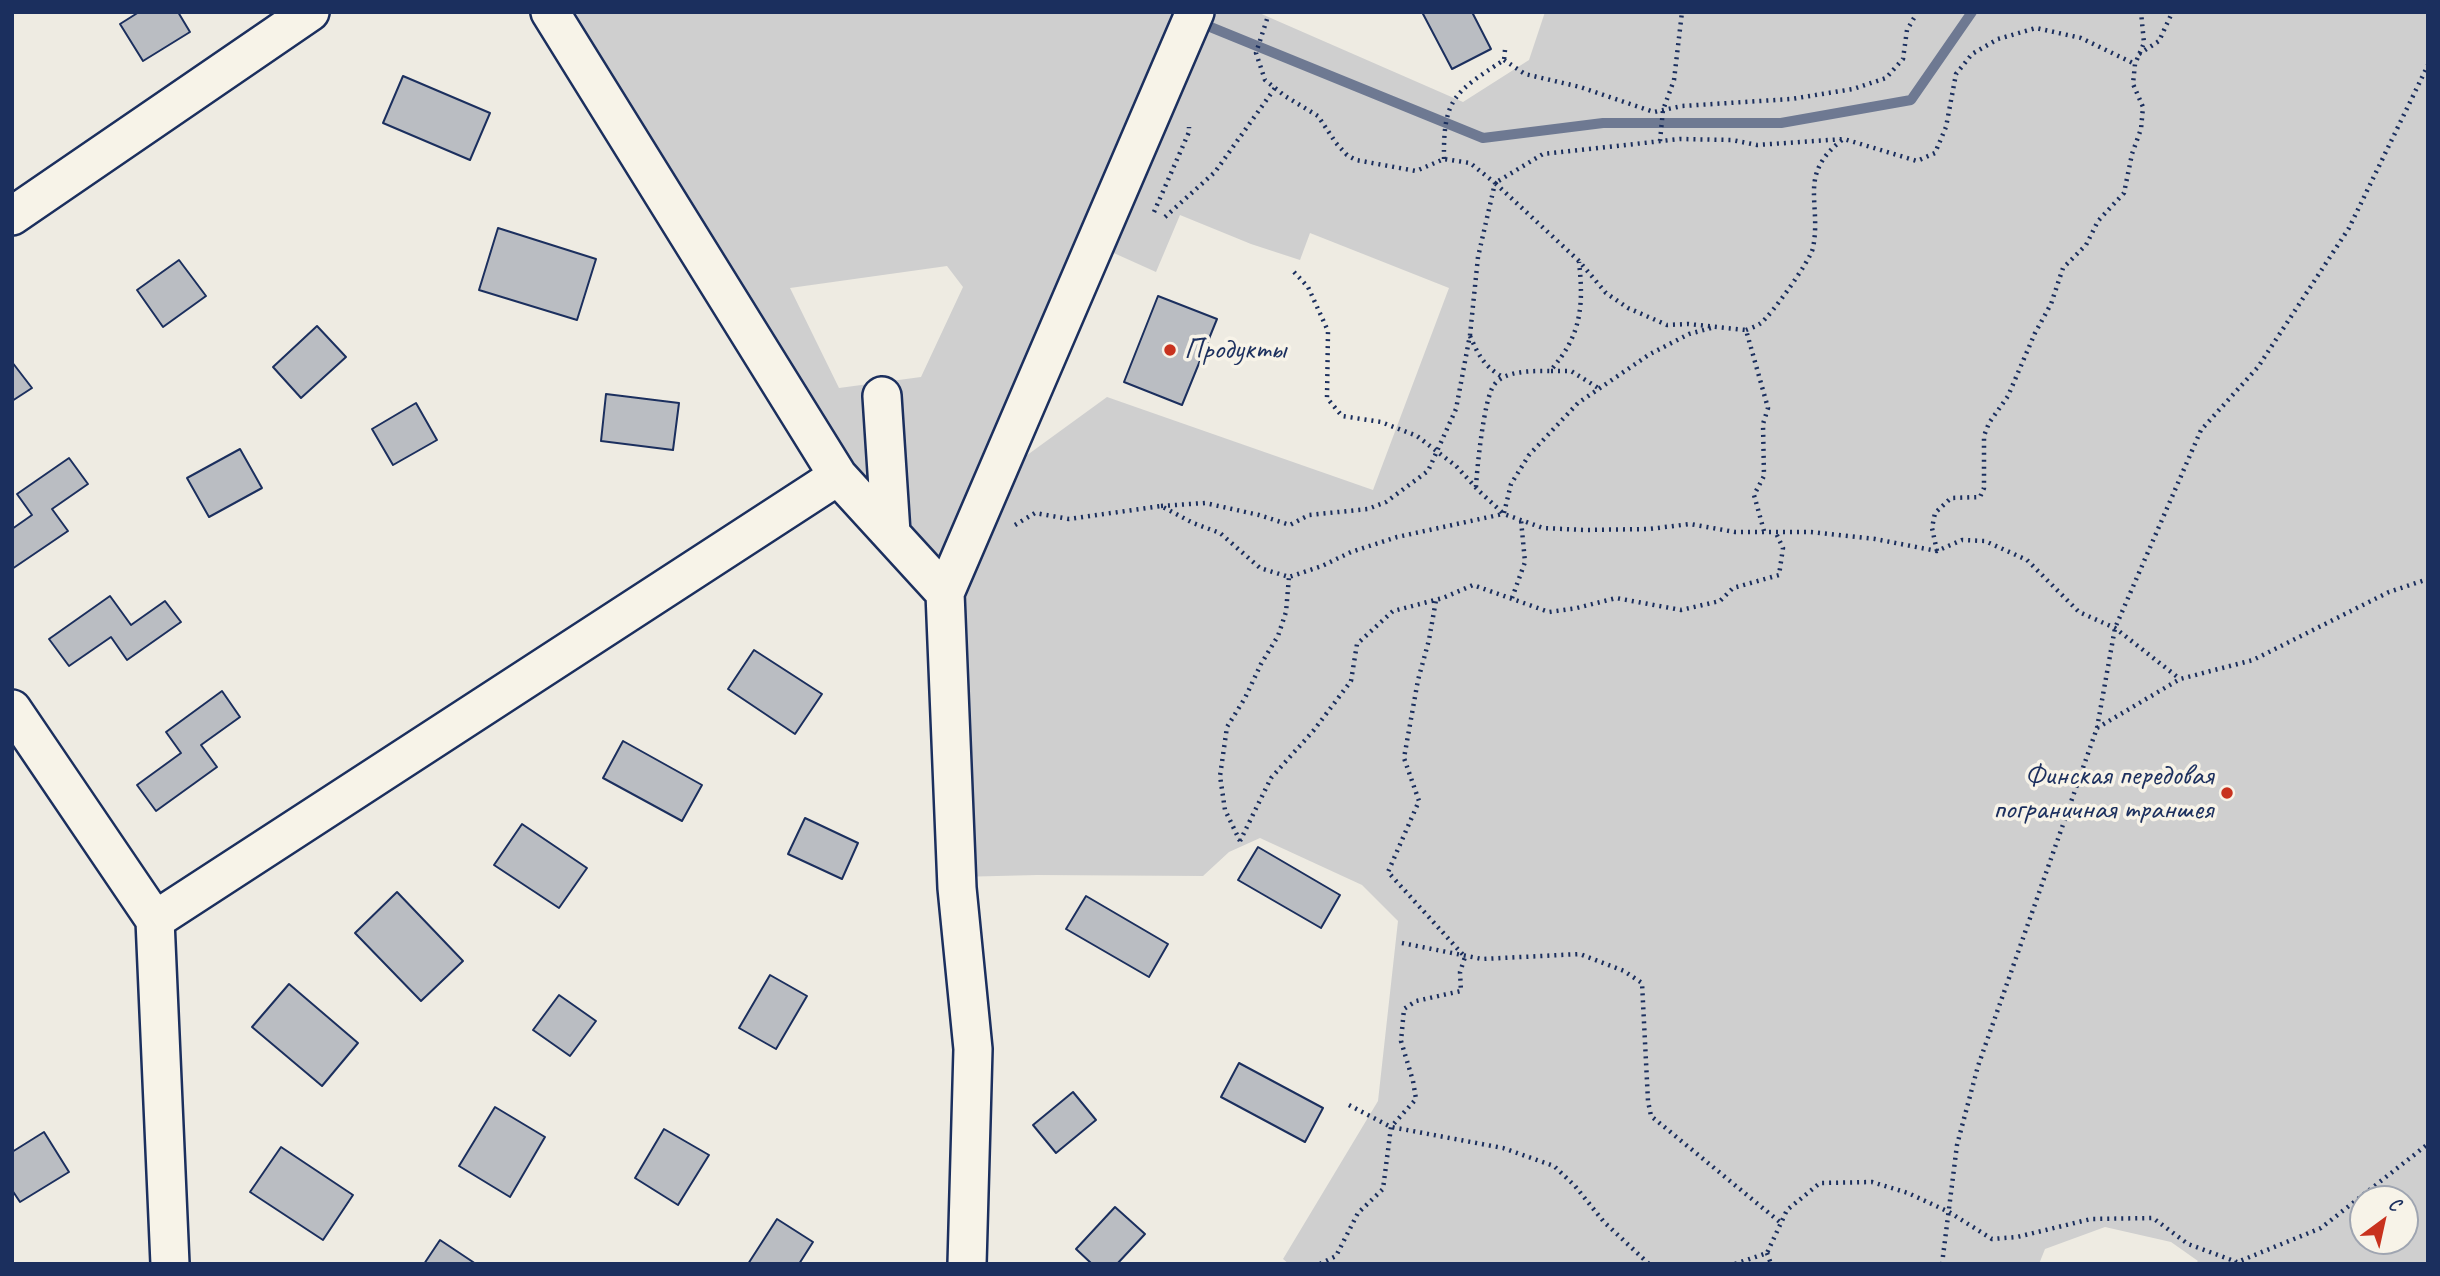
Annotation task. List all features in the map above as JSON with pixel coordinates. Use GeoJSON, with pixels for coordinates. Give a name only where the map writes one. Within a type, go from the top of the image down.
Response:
{"type":"FeatureCollection","features":[{"type":"Feature","properties":{"kind":"street"},"geometry":{"type":"LineString","coordinates":[[12,216],[310,12]]}},
{"type":"Feature","properties":{"kind":"street"},"geometry":{"type":"LineString","coordinates":[[550,12],[838,476],[945,593]]}},
{"type":"Feature","properties":{"kind":"street"},"geometry":{"type":"LineString","coordinates":[[967,1264],[973,1049],[957,888],[945,593],[1195,12]]}},
{"type":"Feature","properties":{"kind":"street"},"geometry":{"type":"LineString","coordinates":[[882,396],[891,533]]}},
{"type":"Feature","properties":{"kind":"street"},"geometry":{"type":"LineString","coordinates":[[155,920],[838,476]]}},
{"type":"Feature","properties":{"kind":"street"},"geometry":{"type":"LineString","coordinates":[[12,709],[155,920],[170,1264]]}},
{"type":"Feature","properties":{"kind":"path"},"geometry":{"type":"LineString","coordinates":[[1660,141],[1663,110],[1674,80],[1682,12]]}},
{"type":"Feature","properties":{"kind":"path"},"geometry":{"type":"LineString","coordinates":[[1937,551],[1932,528],[1935,513],[1951,498],[1980,497],[1984,488],[1984,436],[1989,423],[2008,396],[2035,333],[2051,304],[2063,268],[2086,245],[2098,221],[2124,193],[2132,154],[2141,129],[2143,107],[2133,84],[2135,64],[2144,43],[2141,12]]}},
{"type":"Feature","properties":{"kind":"path"},"geometry":{"type":"LineString","coordinates":[[2139,54],[2159,41],[2170,12]]}},
{"type":"Feature","properties":{"kind":"path"},"geometry":{"type":"LineString","coordinates":[[1268,16],[1256,53],[1265,80],[1318,116],[1336,143],[1356,160],[1416,171],[1444,159],[1470,163],[1579,261],[1606,293],[1628,308],[1667,325],[1688,324],[1746,330],[1761,322],[1785,294],[1813,251],[1816,214],[1814,175],[1829,150],[1844,139]]}},
{"type":"Feature","properties":{"kind":"path"},"geometry":{"type":"LineString","coordinates":[[1504,60],[1525,74],[1580,87],[1654,111],[1682,106],[1791,99],[1853,89],[1886,78],[1903,59],[1907,30],[1914,18]]}},
{"type":"Feature","properties":{"kind":"path"},"geometry":{"type":"LineString","coordinates":[[962,555],[995,541],[1035,513],[1069,519],[1160,506],[1205,503],[1290,525],[1309,515],[1368,509],[1386,502],[1428,471],[1456,410],[1469,335],[1478,257],[1495,183],[1543,155],[1660,141],[1732,140],[1757,145],[1844,139],[1917,161],[1935,153],[1946,127],[1956,74],[1972,54],[1998,39],[2036,28],[2081,38],[2135,64]]}},
{"type":"Feature","properties":{"kind":"path"},"geometry":{"type":"LineString","coordinates":[[1504,60],[1505,50]]}},
{"type":"Feature","properties":{"kind":"path"},"geometry":{"type":"LineString","coordinates":[[1444,159],[1444,132],[1450,103],[1460,90],[1504,60]]}},
{"type":"Feature","properties":{"kind":"path"},"geometry":{"type":"LineString","coordinates":[[1942,1264],[1957,1144],[1978,1066],[2096,728],[2115,628],[2201,430],[2258,367],[2349,228],[2428,65]]}},
{"type":"Feature","properties":{"kind":"path"},"geometry":{"type":"LineString","coordinates":[[1165,217],[1215,172],[1275,88]]}},
{"type":"Feature","properties":{"kind":"path"},"geometry":{"type":"LineString","coordinates":[[1550,371],[1565,354],[1578,323],[1583,293],[1579,261]]}},
{"type":"Feature","properties":{"kind":"path"},"geometry":{"type":"LineString","coordinates":[[1294,272],[1308,286],[1328,331],[1327,398],[1342,416],[1381,422],[1417,436],[1456,466],[1504,514],[1543,528],[1649,529],[1690,524],[1735,532],[1811,532],[1875,539],[1937,551],[1962,540],[1984,541],[2027,560],[2079,612],[2115,628],[2180,679]]}},
{"type":"Feature","properties":{"kind":"path"},"geometry":{"type":"LineString","coordinates":[[1504,514],[1511,484],[1530,455],[1578,403],[1650,354],[1689,334],[1714,327]]}},
{"type":"Feature","properties":{"kind":"path"},"geometry":{"type":"LineString","coordinates":[[1746,330],[1768,408],[1763,424],[1764,476],[1754,495],[1764,531]]}},
{"type":"Feature","properties":{"kind":"path"},"geometry":{"type":"LineString","coordinates":[[1469,335],[1479,356],[1490,370],[1503,377]]}},
{"type":"Feature","properties":{"kind":"path"},"geometry":{"type":"LineString","coordinates":[[1476,488],[1477,457],[1492,386],[1503,377],[1529,370],[1571,371],[1600,389]]}},
{"type":"Feature","properties":{"kind":"path"},"geometry":{"type":"LineString","coordinates":[[1160,506],[1220,533],[1260,568],[1289,577],[1397,537],[1504,514]]}},
{"type":"Feature","properties":{"kind":"path"},"geometry":{"type":"LineString","coordinates":[[1512,598],[1525,562],[1521,520]]}},
{"type":"Feature","properties":{"kind":"path"},"geometry":{"type":"LineString","coordinates":[[1289,577],[1286,612],[1278,636],[1227,727],[1220,776],[1225,810],[1240,841],[1271,778],[1314,730],[1350,681],[1357,644],[1393,611],[1436,600],[1473,585],[1549,612],[1616,598],[1681,610],[1720,601],[1733,588],[1779,575],[1783,548],[1775,531]]}},
{"type":"Feature","properties":{"kind":"path"},"geometry":{"type":"LineString","coordinates":[[2096,728],[2180,679],[2253,660],[2389,592],[2428,579]]}},
{"type":"Feature","properties":{"kind":"path"},"geometry":{"type":"LineString","coordinates":[[1436,600],[1404,758],[1419,801],[1388,872],[1465,957]]}},
{"type":"Feature","properties":{"kind":"path"},"geometry":{"type":"LineString","coordinates":[[1402,943],[1465,957],[1503,960],[1580,954],[1624,971],[1642,983],[1651,1116],[1781,1223]]}},
{"type":"Feature","properties":{"kind":"path"},"geometry":{"type":"LineString","coordinates":[[1320,1264],[1336,1256],[1359,1213],[1383,1189],[1391,1127],[1416,1099],[1401,1041],[1404,1009],[1416,1001],[1461,992],[1460,972],[1465,957]]}},
{"type":"Feature","properties":{"kind":"path"},"geometry":{"type":"LineString","coordinates":[[1349,1105],[1391,1127],[1409,1133],[1503,1149],[1554,1166],[1576,1186],[1604,1222],[1649,1264]]}},
{"type":"Feature","properties":{"kind":"path"},"geometry":{"type":"LineString","coordinates":[[1771,1264],[1767,1253],[1787,1210],[1820,1183],[1872,1182],[1949,1212],[1993,1239],[2017,1237],[2091,1219],[2152,1218],[2188,1244],[2236,1263],[2321,1228],[2428,1144]]}},
{"type":"Feature","properties":{"kind":"path"},"geometry":{"type":"LineString","coordinates":[[1735,1264],[1767,1253]]}},
{"type":"Feature","properties":{"kind":"shaded area"},"geometry":{"type":"Polygon","coordinates":[[[550,12],[1257,12],[1463,102],[1529,60],[1545,12],[2428,12],[2428,1264],[2195,1264],[2198,1261],[2171,1242],[2105,1227],[2045,1249],[2039,1264],[1289,1264],[1283,1259],[1378,1101],[1398,921],[1362,885],[1260,838],[1229,852],[1203,876],[957,877],[945,604],[550,12]],[[1180,215],[1156,272],[1096,245],[997,477],[1107,397],[1373,490],[1449,288],[1310,233],[1300,260],[1251,244],[1180,215]],[[947,266],[790,288],[839,388],[921,377],[963,287],[947,266]]]}},
{"type":"Feature","properties":{"kind":"building"},"geometry":{"type":"Polygon","coordinates":[[[139,12],[178,12],[190,32],[143,61],[120,24],[139,12]]]}},
{"type":"Feature","properties":{"kind":"building"},"geometry":{"type":"Polygon","coordinates":[[[1422,12],[1472,12],[1491,49],[1452,69],[1422,12]]]}},
{"type":"Feature","properties":{"kind":"building"},"geometry":{"type":"Polygon","coordinates":[[[403,76],[490,113],[470,160],[383,123],[403,76]]]}},
{"type":"Feature","properties":{"kind":"building"},"geometry":{"type":"Polygon","coordinates":[[[498,228],[596,259],[577,320],[479,290],[498,228]]]}},
{"type":"Feature","properties":{"kind":"building"},"geometry":{"type":"Polygon","coordinates":[[[179,260],[206,296],[163,327],[137,290],[179,260]]]}},
{"type":"Feature","properties":{"kind":"building","name":"Продукты"},"geometry":{"type":"Polygon","coordinates":[[[1158,296],[1217,319],[1182,405],[1124,382],[1158,296]]]}},
{"type":"Feature","properties":{"kind":"building"},"geometry":{"type":"Polygon","coordinates":[[[317,326],[346,357],[301,398],[273,367],[317,326]]]}},
{"type":"Feature","properties":{"kind":"building"},"geometry":{"type":"Polygon","coordinates":[[[12,362],[32,388],[12,401],[12,362]]]}},
{"type":"Feature","properties":{"kind":"building"},"geometry":{"type":"Polygon","coordinates":[[[606,394],[679,403],[673,450],[601,441],[606,394]]]}},
{"type":"Feature","properties":{"kind":"building"},"geometry":{"type":"Polygon","coordinates":[[[416,403],[437,440],[393,465],[372,429],[416,403]]]}},
{"type":"Feature","properties":{"kind":"building"},"geometry":{"type":"Polygon","coordinates":[[[240,449],[262,488],[209,517],[187,478],[240,449]]]}},
{"type":"Feature","properties":{"kind":"building"},"geometry":{"type":"Polygon","coordinates":[[[69,458],[88,484],[52,509],[68,531],[12,569],[12,529],[32,515],[17,494],[69,458]]]}},
{"type":"Feature","properties":{"kind":"building"},"geometry":{"type":"Polygon","coordinates":[[[110,596],[131,625],[165,601],[181,622],[127,660],[111,637],[69,666],[49,639],[110,596]]]}},
{"type":"Feature","properties":{"kind":"building"},"geometry":{"type":"Polygon","coordinates":[[[754,650],[822,694],[795,734],[728,689],[754,650]]]}},
{"type":"Feature","properties":{"kind":"building"},"geometry":{"type":"Polygon","coordinates":[[[222,691],[240,717],[201,745],[217,767],[156,811],[137,785],[181,753],[166,732],[222,691]]]}},
{"type":"Feature","properties":{"kind":"building"},"geometry":{"type":"Polygon","coordinates":[[[623,741],[702,785],[682,821],[603,778],[623,741]]]}},
{"type":"Feature","properties":{"kind":"building"},"geometry":{"type":"Polygon","coordinates":[[[805,818],[858,843],[842,879],[788,854],[805,818]]]}},
{"type":"Feature","properties":{"kind":"building"},"geometry":{"type":"Polygon","coordinates":[[[522,824],[587,868],[559,908],[494,865],[522,824]]]}},
{"type":"Feature","properties":{"kind":"building"},"geometry":{"type":"Polygon","coordinates":[[[1258,847],[1340,895],[1321,928],[1238,880],[1258,847]]]}},
{"type":"Feature","properties":{"kind":"building"},"geometry":{"type":"Polygon","coordinates":[[[397,892],[463,961],[421,1001],[355,933],[397,892]]]}},
{"type":"Feature","properties":{"kind":"building"},"geometry":{"type":"Polygon","coordinates":[[[1086,896],[1168,944],[1149,977],[1066,929],[1086,896]]]}},
{"type":"Feature","properties":{"kind":"building"},"geometry":{"type":"Polygon","coordinates":[[[770,975],[807,996],[776,1049],[739,1028],[770,975]]]}},
{"type":"Feature","properties":{"kind":"building"},"geometry":{"type":"Polygon","coordinates":[[[289,984],[358,1043],[322,1086],[252,1027],[289,984]]]}},
{"type":"Feature","properties":{"kind":"building"},"geometry":{"type":"Polygon","coordinates":[[[559,995],[596,1021],[570,1056],[533,1030],[559,995]]]}},
{"type":"Feature","properties":{"kind":"building"},"geometry":{"type":"Polygon","coordinates":[[[1239,1063],[1323,1108],[1305,1142],[1221,1097],[1239,1063]]]}},
{"type":"Feature","properties":{"kind":"building"},"geometry":{"type":"Polygon","coordinates":[[[1073,1092],[1096,1120],[1056,1153],[1033,1125],[1073,1092]]]}},
{"type":"Feature","properties":{"kind":"building"},"geometry":{"type":"Polygon","coordinates":[[[495,1107],[545,1137],[510,1197],[459,1166],[495,1107]]]}},
{"type":"Feature","properties":{"kind":"building"},"geometry":{"type":"Polygon","coordinates":[[[664,1129],[709,1155],[678,1205],[635,1178],[664,1129]]]}},
{"type":"Feature","properties":{"kind":"building"},"geometry":{"type":"Polygon","coordinates":[[[44,1132],[69,1172],[20,1202],[12,1190],[12,1152],[44,1132]]]}},
{"type":"Feature","properties":{"kind":"building"},"geometry":{"type":"Polygon","coordinates":[[[281,1147],[353,1195],[323,1240],[250,1192],[281,1147]]]}},
{"type":"Feature","properties":{"kind":"building"},"geometry":{"type":"Polygon","coordinates":[[[1115,1207],[1145,1234],[1117,1264],[1092,1264],[1076,1249],[1115,1207]]]}},
{"type":"Feature","properties":{"kind":"building"},"geometry":{"type":"Polygon","coordinates":[[[777,1219],[813,1242],[799,1264],[748,1264],[777,1219]]]}},
{"type":"Feature","properties":{"kind":"building"},"geometry":{"type":"Polygon","coordinates":[[[440,1240],[476,1264],[424,1264],[440,1240]]]}},
{"type":"Feature","properties":{"kind":"waterway"},"geometry":{"type":"LineString","coordinates":[[1203,24],[1483,138],[1603,123],[1781,123],[1911,100],[1972,12]]}},
{"type":"Feature","properties":{"kind":"place","name":"Продукты"},"geometry":{"type":"Point","coordinates":[1170,350]}},
{"type":"Feature","properties":{"kind":"place","name":"Финская передовая пограничная траншея"},"geometry":{"type":"Point","coordinates":[2227,793]}}]}
